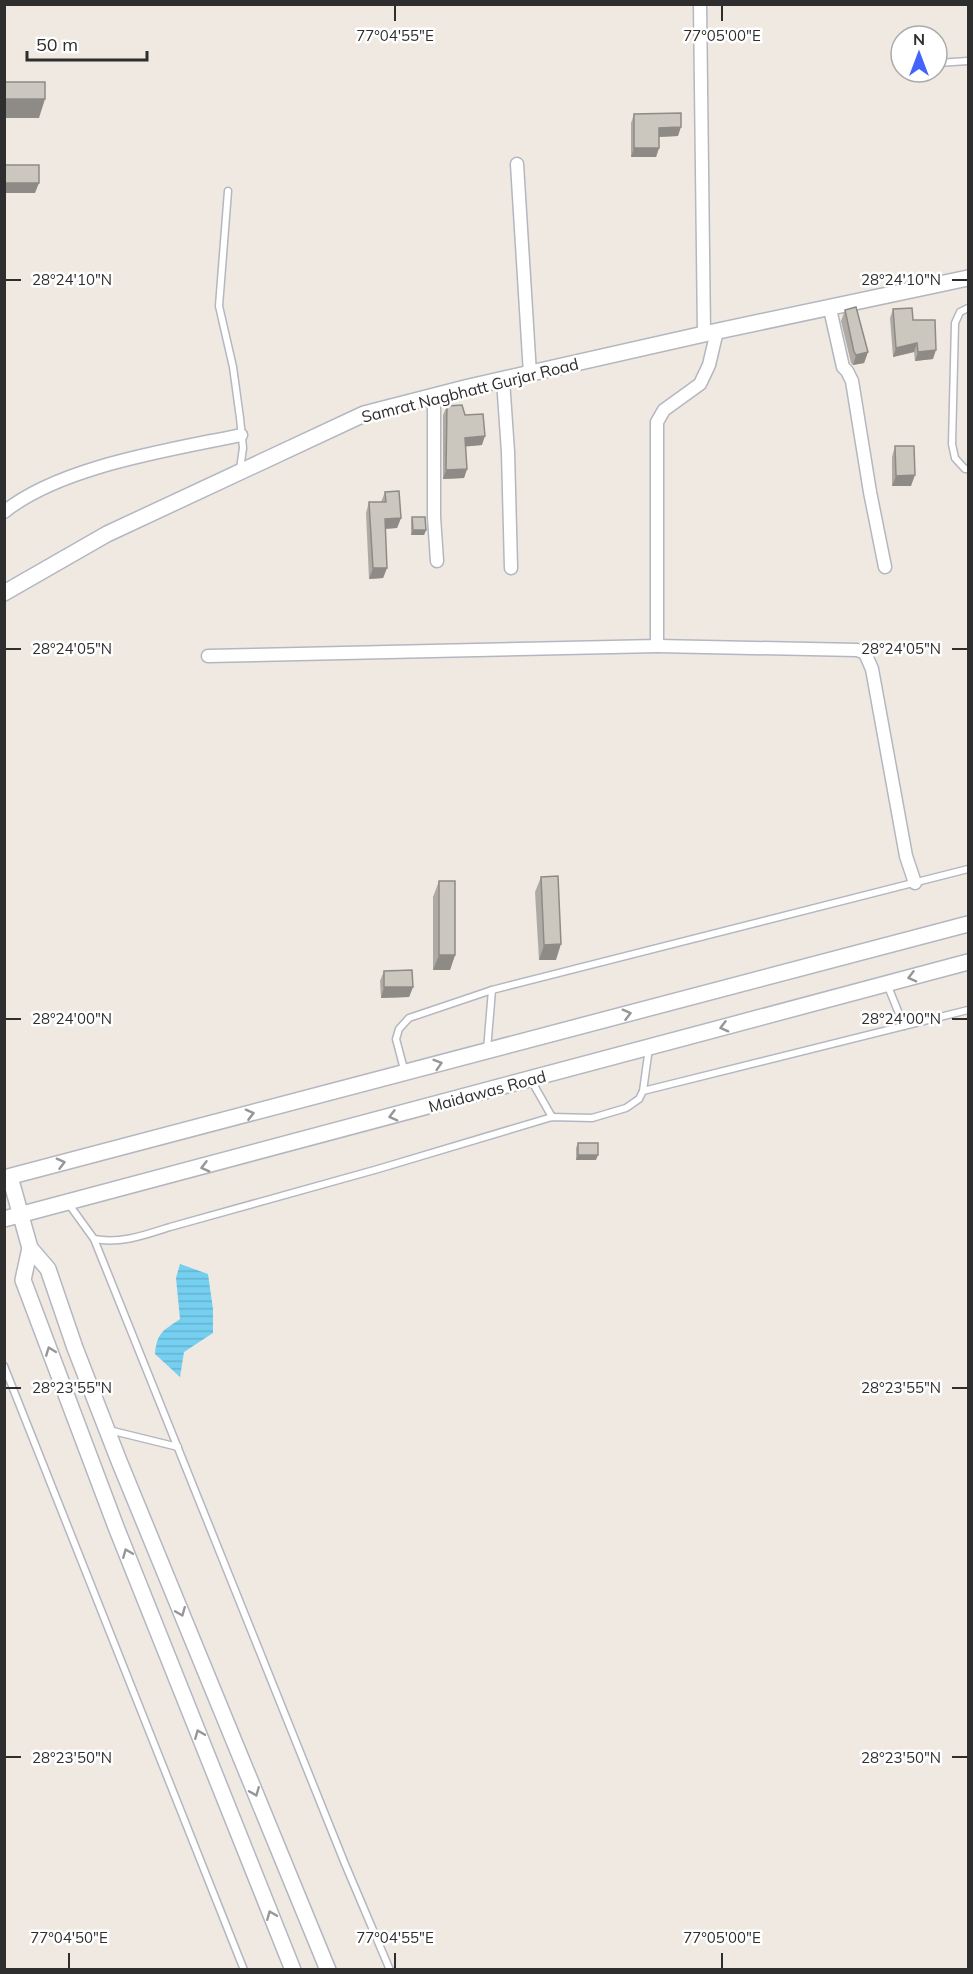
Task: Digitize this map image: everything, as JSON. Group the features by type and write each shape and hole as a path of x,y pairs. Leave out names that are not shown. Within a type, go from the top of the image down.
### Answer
{"street":[{"path":"657,646 657,422 664,410 700,384 709,365 710,332 700,4"},
{"path":"517,164 530,374"},
{"name":"Samrat Nagbhatt Gurjar Road","path":"4,593 107,534 364,414 710,332 830,309 969,278"},
{"path":"830,309 843,367 848,371 852,381 885,567"},
{"path":"503,380 511,568"},
{"path":"434,396 434,517 437,561"},
{"path":"4,512 51,484 104,466 242,435"},
{"path":"208,656 657,646 857,650 865,653 872,669 906,856 915,883"},
{"path":"293,1970 116,1527 22,1280 30,1248 22,1214 7,1177 406,1074 487,1050 969,924"},
{"name":"Maidawas Road","path":"4,1219 969,962"},
{"path":"30,1248 48,1269 106,1429 328,1970"}],"lane":[{"path":"949,62 969,61"},
{"path":"228,191 219,306 233,367 242,435 240,472"},
{"path":"969,308 960,312 955,323 952,444 955,458 965,469 969,469"},
{"path":"406,1074 396,1039 399,1029 409,1018 492,990 969,869"},
{"path":"886,983 904,1026"},
{"path":"487,1050 492,990"},
{"path":"643,1091 969,1010"},
{"path":"94,1239 110,1242 143,1236 552,1117 592,1118 626,1108 639,1100 643,1091 649,1047"},
{"path":"531,1079 552,1117"},
{"path":"67,1203 94,1239 345,1864 390,1970"},
{"path":"4,1366 244,1970"},
{"path":"106,1429 178,1447"}],"water":[{"path":"180,1264 208,1274 213,1309 213,1333 184,1352 180,1377 155,1354 159,1336 180,1319 176,1278"}],"building":[{"path":"4,82 45,82 45,99 4,99"},
{"path":"681,113 681,127 659,128 659,148 634,148 634,114"},
{"path":"4,165 39,165 39,183 4,183"},
{"path":"856,307 868,352 856,355 845,310"},
{"path":"912,308 913,320 935,320 936,350 918,352 917,343 896,348 893,309"},
{"path":"462,405 465,415 483,414 485,436 465,438 467,469 446,470 447,406"},
{"path":"895,446 914,446 915,475 896,476"},
{"path":"399,491 401,518 385,519 387,568 373,568 369,502 386,502 385,492"},
{"path":"412,517 425,517 426,530 413,530"},
{"path":"558,876 561,944 544,945 541,877"},
{"path":"439,881 455,881 455,955 439,955"},
{"path":"412,970 413,987 384,987 384,971"},
{"path":"578,1143 598,1143 598,1155 578,1155"}]}
